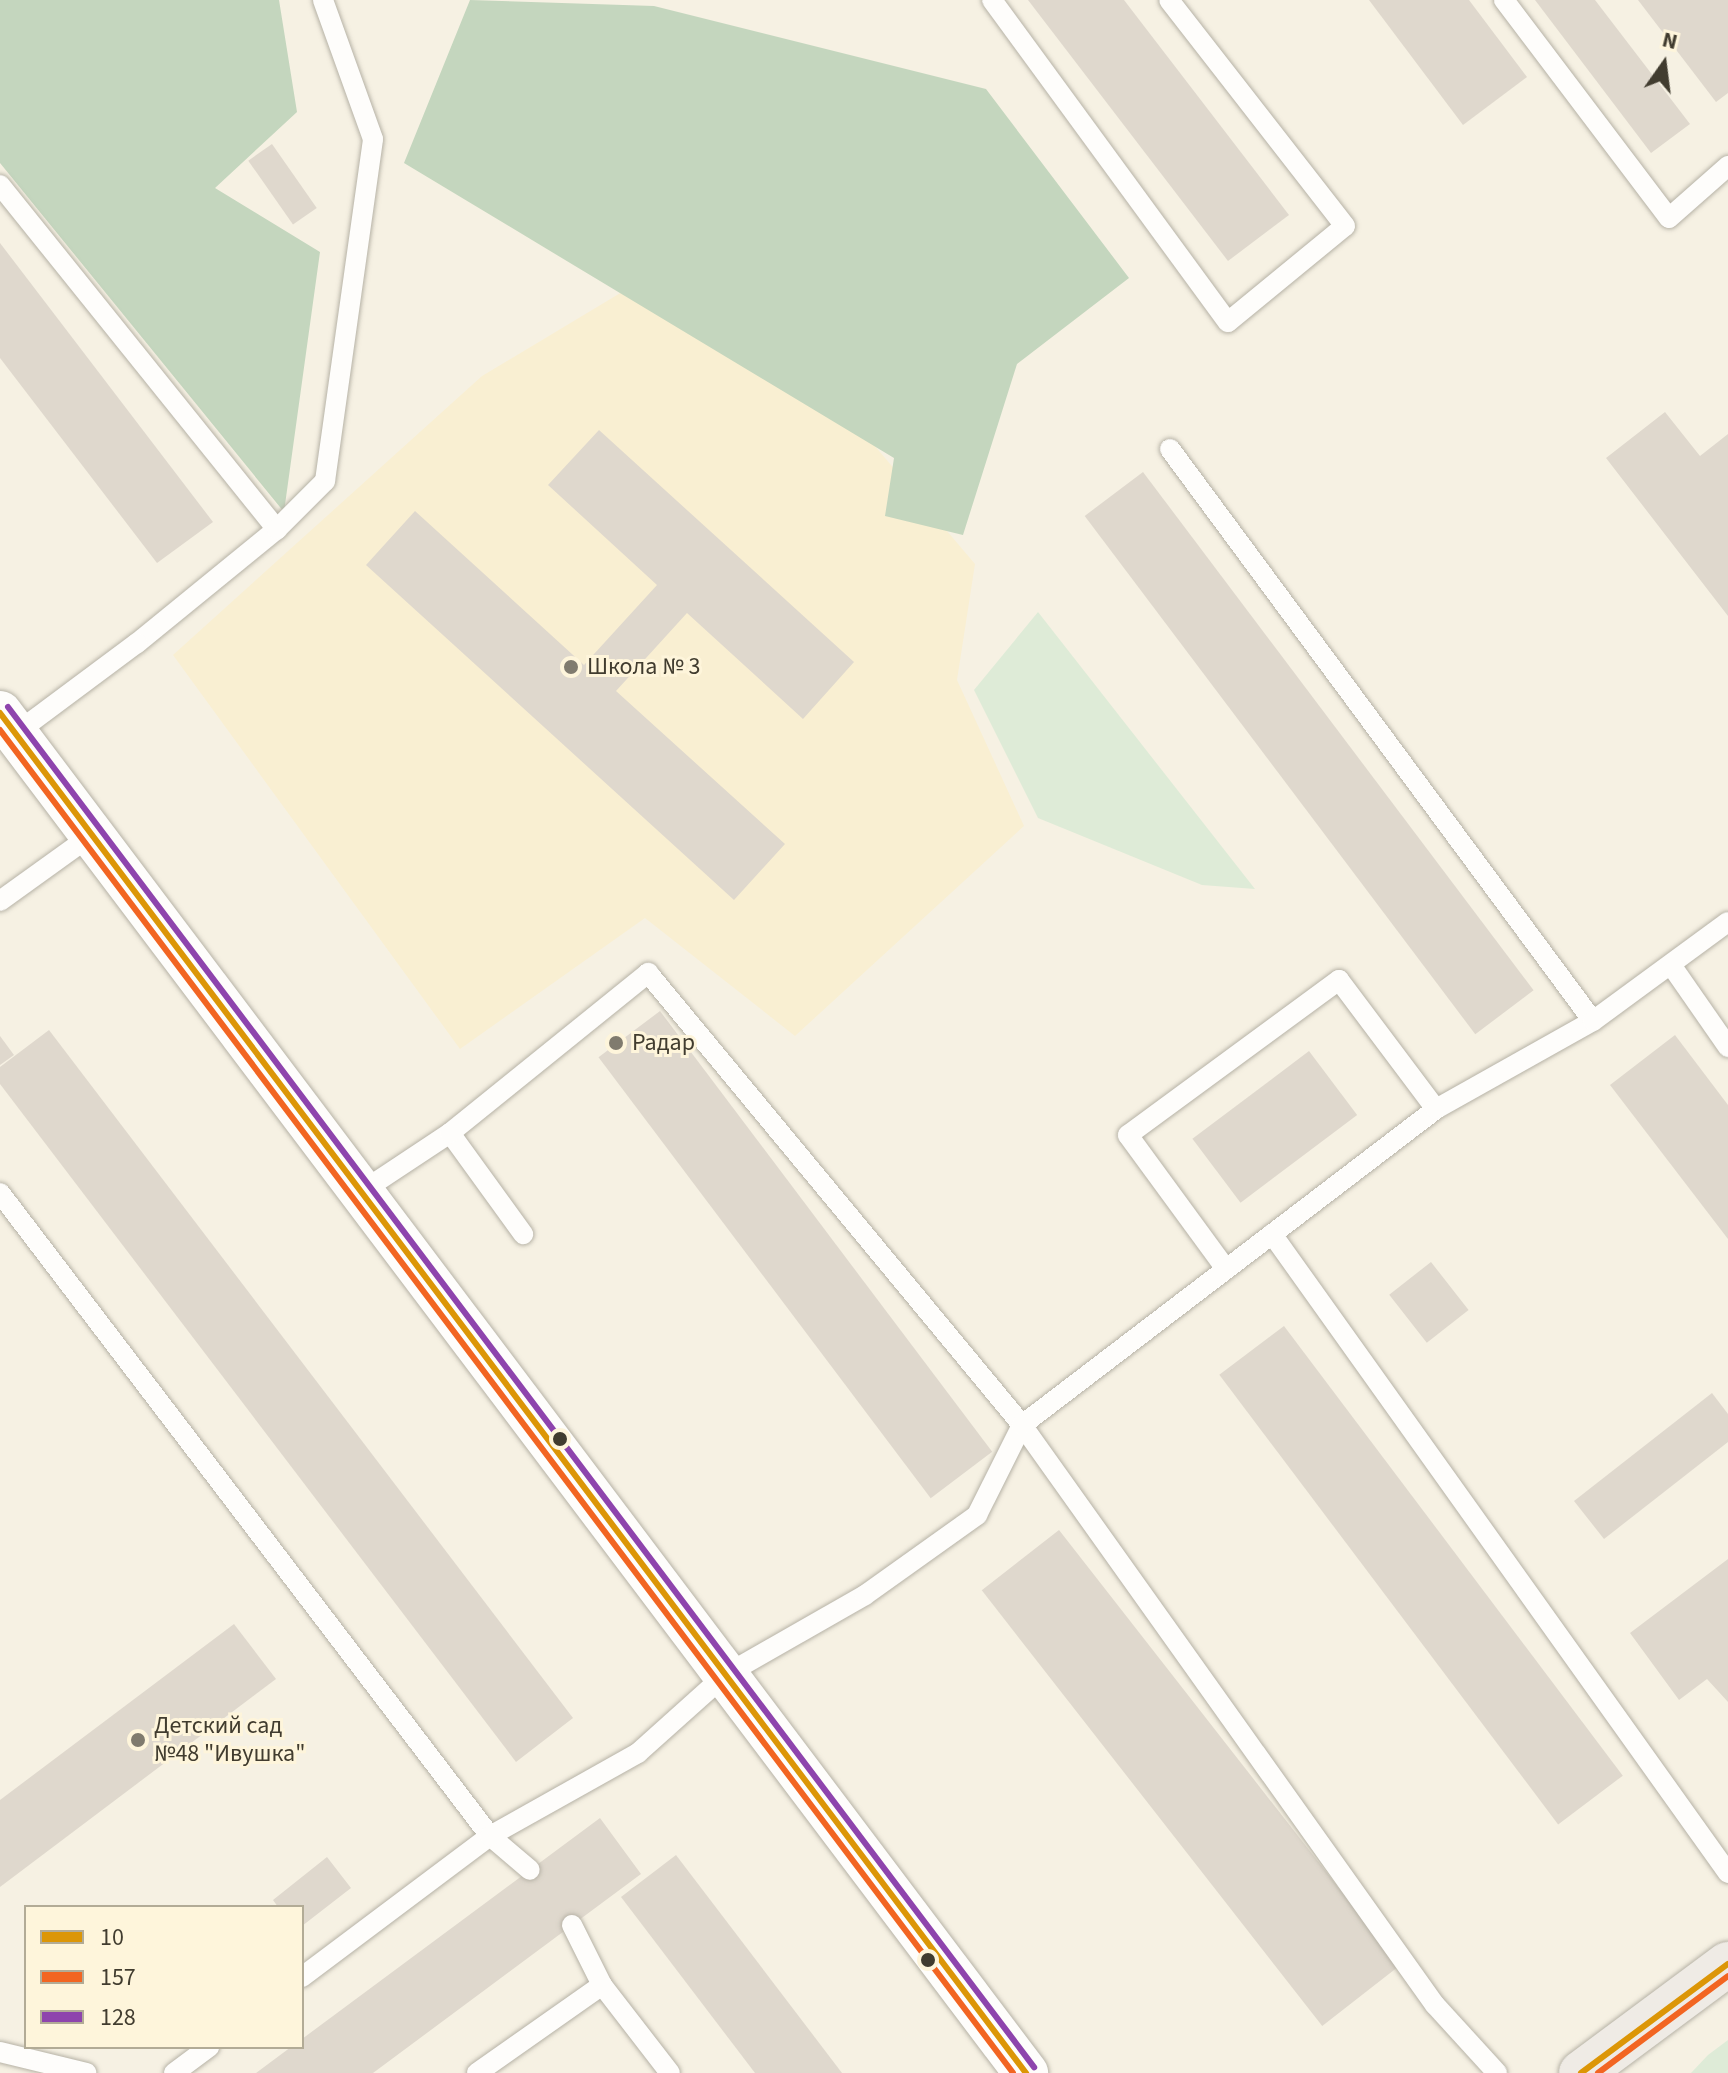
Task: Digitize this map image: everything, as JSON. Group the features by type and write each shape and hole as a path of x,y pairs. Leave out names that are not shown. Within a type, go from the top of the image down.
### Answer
{"main road":[{"path":"1581,2073 1728,1964"}],"street":[{"path":"8,723 1026,2073"}],"lane":[{"path":"8,723 137,643 277,529 325,481 373,139 323,0"},
{"path":"998,2 1228,322 1345,226 1169,0"},
{"path":"1504,0 1669,218 1728,166"},
{"path":"0,185 277,529"},
{"path":"1170,449 1593,1021"},
{"path":"0,901 92,835"},
{"path":"304,1976 490,1836 638,1753 725,1675 865,1595 977,1515 1022,1425 1436,1109 1593,1021 1728,922"},
{"path":"1671,965 1728,1047"},
{"path":"361,1192 450,1133 648,973 1022,1425 1435,2005 1497,2073"},
{"path":"1226,1269 1128,1135 1339,980 1436,1109"},
{"path":"450,1133 523,1234"},
{"path":"0,1193 490,1836 530,1870"},
{"path":"1272,1234 1728,1873"},
{"path":"572,1925 602,1985 670,2073"},
{"path":"477,2073 602,1985"},
{"path":"174,2073 206,2049"},
{"path":"0,2052 87,2073"}],"shaded area":[{"name":"Школа № 3","path":"652,274 801,359 975,564 957,680 1024,826 795,1036 645,918 460,1049 173,655 482,376"}],"green space":[{"path":"0,0 279,0 297,112 215,188 320,252 284,512 0,163"},
{"path":"470,0 654,6 986,89 1129,278 1017,364 963,535 885,516 894,458 404,163"},
{"path":"1038,612 1255,889 1202,885 1038,818 974,690"},
{"path":"1728,2040 1728,2073 1691,2073 1708,2055"}],"building":[{"path":"1028,0 1124,0 1289,215 1228,261"},
{"path":"1369,0 1469,0 1527,77 1463,125"},
{"path":"1535,0 1595,0 1690,124 1651,153"},
{"path":"1638,0 1728,0 1728,93 1716,102"},
{"path":"272,144 317,208 293,225 248,161"},
{"path":"0,243 213,522 157,563 0,358"},
{"path":"1665,412 1700,456 1728,434 1728,616 1606,458"},
{"path":"599,430 854,662 803,719 687,613 616,691 785,844 734,900 366,565 415,511 584,665 657,585 548,485"},
{"path":"1143,472 1534,990 1475,1034 1085,516"},
{"path":"660,1011 992,1452 931,1498 599,1057"},
{"path":"49,1030 573,1718 516,1762 0,1084 0,1067"},
{"path":"1675,1035 1728,1105 1728,1239 1610,1085"},
{"path":"0,1036 14,1055 0,1065"},
{"path":"1309,1051 1357,1115 1241,1203 1192,1139"},
{"path":"1431,1262 1469,1310 1427,1343 1389,1295"},
{"path":"1284,1326 1623,1776 1558,1824 1219,1375"},
{"path":"1712,1393 1728,1414 1728,1442 1604,1539 1574,1501"},
{"path":"1059,1530 1399,1966 1322,2026 982,1590"},
{"path":"1728,1559 1728,1702 1707,1679 1679,1700 1630,1633"},
{"name":"Детский сад №48 \"Ивушка\"","path":"234,1624 276,1679 0,1887 0,1800"},
{"path":"600,1818 641,1874 373,2073 256,2073 288,2049 304,2049 304,2038"},
{"path":"676,1855 842,2073 755,2073 621,1897"},
{"path":"327,1857 351,1888 304,1924 304,1905 277,1905 273,1900"}],"transit line":[{"name":"128","path":"8,707 1034,2067"},
{"name":"10","path":"0,713 1026,2073"},
{"name":"157","path":"0,730 1013,2073"},
{"name":"10","path":"1581,2073 1728,1964"},
{"name":"157","path":"1598,2073 1728,1976"}],"place":[{"name":"Школа № 3","path":"571,667"},
{"name":"Радар","path":"616,1043"},
{"name":"Детский сад №48 \"Ивушка\"","path":"138,1740"}]}
